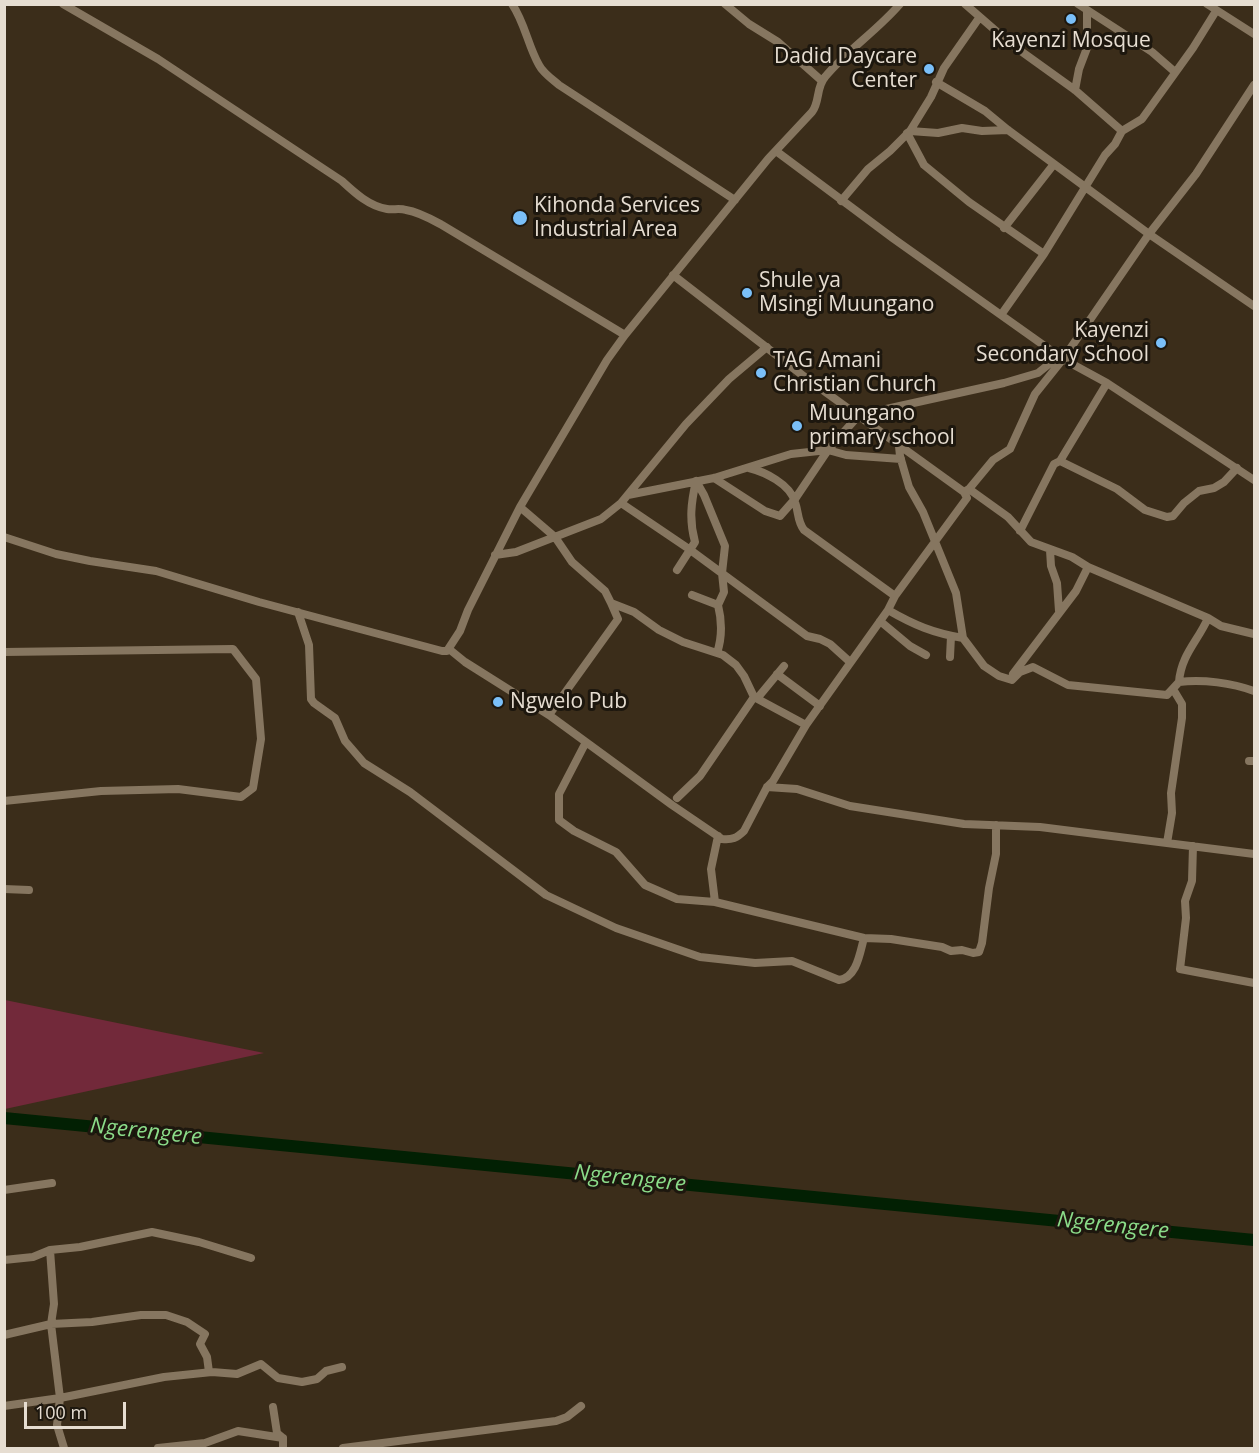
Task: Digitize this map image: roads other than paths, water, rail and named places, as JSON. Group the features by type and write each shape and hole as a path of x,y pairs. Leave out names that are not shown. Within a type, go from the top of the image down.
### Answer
{"street":[{"path":"63,4 182,74 342,181 371,204 388,209 404,209 442,225 625,335"},
{"path":"512,4 524,27 539,66 559,85 735,200"},
{"path":"725,4 749,24 778,42 822,81"},
{"path":"4,537 56,554 156,571 418,646 442,651 449,649 520,507 601,370 625,335 776,151 815,108 822,81 861,41 889,18 900,4"},
{"path":"965,4 979,18 1075,90 1122,131"},
{"path":"1208,4 1254,34"},
{"path":"1075,90 1079,69 1088,48 1083,7"},
{"path":"1083,7 1152,52 1175,72"},
{"path":"1001,315 1044,254 1084,186 1122,131 1142,119 1216,10"},
{"path":"841,201 868,169 908,132 931,97 936,82 979,18"},
{"path":"936,82 985,111 1149,234 1254,306"},
{"path":"449,649 465,662 549,715 718,836 731,840 744,831 767,787 773,781 806,725 888,610 895,596 967,498 967,490 993,460 1010,449 1035,394 1149,234 1196,174 1254,85"},
{"path":"908,132 938,133 962,128 982,131 1008,130"},
{"path":"908,132 924,165 1004,228 1044,254"},
{"path":"776,151 841,201 1061,357 1107,383 1254,480"},
{"path":"1004,228 1054,164"},
{"path":"674,275 899,446 1008,518 1032,542 1072,556 1088,567 1208,618 1221,626 1254,634"},
{"path":"495,555 516,552 601,519 621,503 686,424 729,379 767,347"},
{"path":"714,478 765,511 780,516 795,499 828,450 859,415 1004,383 1038,373 1061,357"},
{"path":"1020,531 1054,464 1060,461 1107,383"},
{"path":"899,446 909,487 923,512 956,592 963,638 984,666 999,676 1012,680 1020,672 1033,667 1068,685 1167,695 1176,685 1180,668 1189,649 1202,633 1208,618"},
{"path":"628,495 714,478 791,454 828,450 856,456 901,459"},
{"path":"1060,461 1117,489 1145,510 1167,517 1173,516 1199,491 1214,488 1224,482 1237,468"},
{"path":"748,468 769,476 795,499 799,524 804,530 895,596"},
{"path":"677,570 695,542 691,526 691,508 696,481"},
{"path":"696,481 720,531 724,546 722,573 724,592 718,606 721,618 717,653"},
{"path":"621,503 691,550 807,636 820,639 830,645 850,662"},
{"path":"520,507 555,537 572,562 605,591 618,619 549,715"},
{"path":"1050,550 1051,566 1057,583 1059,611"},
{"path":"1009,679 1076,591 1088,567"},
{"path":"692,594 718,606"},
{"path":"611,603 634,612 659,630 683,642 723,655 736,664 757,696 806,725"},
{"path":"888,610 917,626 939,634 963,638"},
{"path":"298,612 309,645 311,699 335,718 345,741 352,750 364,763 410,792 546,895 616,928 700,957 755,963 792,961 839,980 847,978 854,969 864,938"},
{"path":"880,621 910,646 926,655"},
{"path":"950,657 951,636"},
{"path":"4,652 233,649 256,679 261,739 253,788 241,797 178,789 100,791 4,801"},
{"path":"677,798 700,776 757,696 784,666"},
{"path":"777,674 820,706"},
{"path":"1176,685 1192,680 1241,686 1254,691"},
{"path":"1167,843 1172,813 1171,792 1182,718 1182,704 1176,685"},
{"path":"586,742 559,794 559,820 574,831 616,852 645,885 677,898 715,902 864,938 891,939 942,947 951,951 978,952 982,943 996,854 996,825"},
{"path":"767,787 797,789 850,806 964,824 1040,827 1254,854"},
{"path":"715,902 711,869 718,836"},
{"path":"1193,846 1192,881 1185,901 1186,918 1180,969 1254,983"},
{"path":"4,889 29,890"},
{"path":"4,1190 52,1183"},
{"path":"4,1260 33,1257 50,1250 80,1247 152,1232 199,1242 251,1258"},
{"path":"50,1250 54,1304 51,1324 60,1398 57,1425 64,1449"},
{"path":"4,1335 51,1324 92,1322 141,1315 166,1315 187,1322 205,1334 200,1344 207,1357 209,1372"},
{"path":"4,1406 60,1398 164,1377 209,1372 237,1374 261,1364 278,1378 302,1382 317,1379 326,1371 342,1367"},
{"path":"343,1449 556,1421 567,1417 581,1406"},
{"path":"273,1407 277,1433 284,1437"},
{"path":"158,1449 205,1443 238,1431 284,1437"},
{"path":"283,1449 284,1437"}],"waterway":[{"name":"Ngerengere","path":"4,1118 1254,1240"}],"place":[{"name":"Kayenzi Mosque","path":"1071,19"},
{"name":"Dadid Daycare Center","path":"929,69"},
{"name":"Kihonda Services Industrial Area","path":"520,218"},
{"name":"Shule ya Msingi Muungano","path":"747,293"},
{"name":"Kayenzi Secondary School","path":"1161,343"},
{"name":"TAG Amani Christian Church","path":"761,373"},
{"name":"Muungano primary school","path":"797,426"},
{"name":"Ngwelo Pub","path":"498,702"}]}
